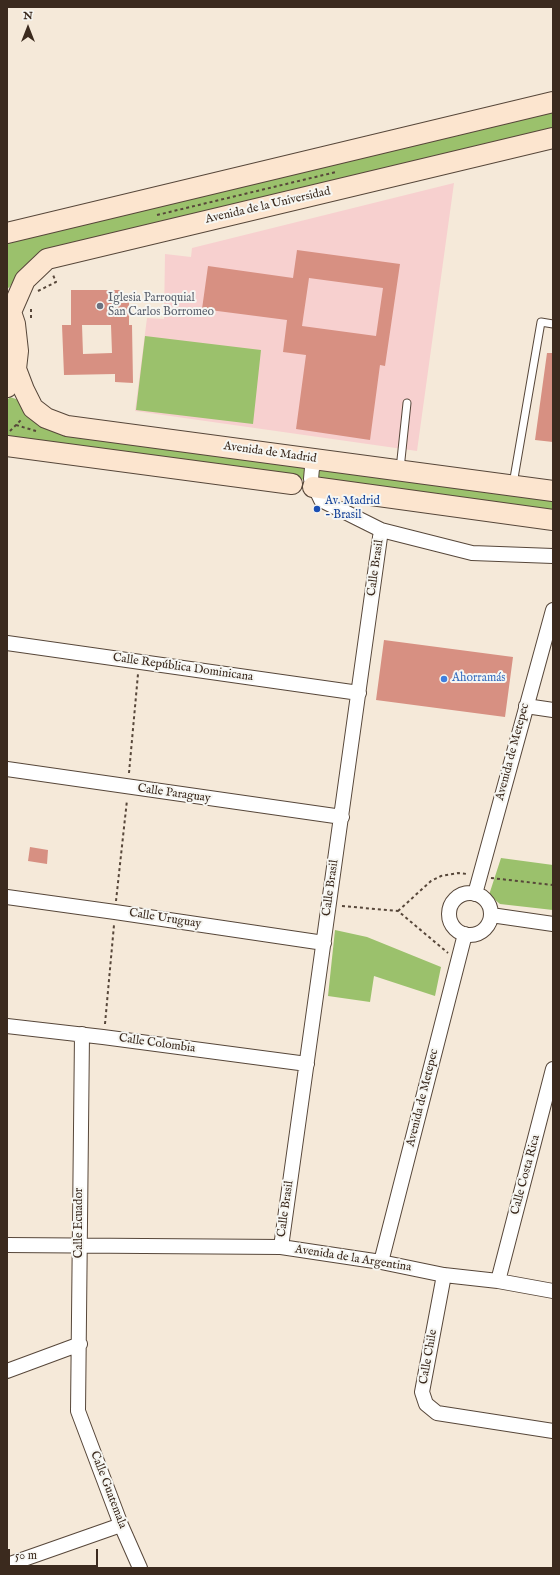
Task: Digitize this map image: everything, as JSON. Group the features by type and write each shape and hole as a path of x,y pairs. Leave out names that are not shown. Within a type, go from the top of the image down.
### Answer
{"street":[{"path":"7,232 553,102"},
{"name":"Avenida de la Universidad","path":"48,258 553,138"},
{"path":"7,387 16,369 18,351 17,337 9,309 25,280 48,258"},
{"name":"Avenida de Madrid","path":"16,369 33,408 46,418 67,426 553,492"},
{"path":"7,446 553,520"},
{"path":"318,460 312,468 311,474 313,487 321,500 381,530 472,553 553,556"},
{"name":"Calle Brasil","path":"281,1247 381,530"},
{"name":"Avenida de Metepec","path":"475,894 553,610"},
{"name":"Calle República Dominicana","path":"7,643 358,693"},
{"path":"526,706 553,710"},
{"name":"Calle Paraguay","path":"7,769 128,788 342,817"},
{"path":"468,893 481,896 487,901 491,915 490,921 483,931 471,935 458,931 453,926 450,920 449,912 455,900 461,895 468,893"},
{"name":"Calle Uruguay","path":"7,897 324,943"},
{"path":"491,915 553,924"},
{"name":"Avenida de Metepec","path":"381,1262 465,934"},
{"name":"Calle Colombia","path":"7,1026 82,1034 307,1064"},
{"name":"Calle Ecuador","path":"78,1411 80,1344 79,1245 82,1034"},
{"name":"Calle Costa Rica","path":"498,1281 553,1069"},
{"name":"Avenida de la Argentina","path":"7,1245 281,1247 381,1262 444,1275 498,1281 553,1291"},
{"name":"Calle Chile","path":"444,1275 422,1392 426,1404 437,1413 553,1431"},
{"path":"7,1371 80,1344"},
{"name":"Calle Guatemala","path":"78,1411 121,1525 140,1568"},
{"path":"7,1565 121,1525"}],"lane":[{"path":"513,486 541,322 553,324"},
{"path":"399,471 407,403"}],"path":[{"path":"151,216 337,172"},
{"path":"37,292 56,282 48,258"},
{"path":"30,322 31,305"},
{"path":"7,434 33,408"},
{"path":"103,1037 139,661"},
{"path":"398,911 430,880 441,876 458,873 553,885"},
{"path":"329,904 398,911 447,953 459,957"}],"shaded area":[{"path":"454,183 417,451 135,411 147,318 164,319 165,254 191,257 192,248"}],"green space":[{"path":"553,109 553,132 37,257 22,268 9,288 7,287 7,240"},
{"path":"145,336 261,350 253,424 136,410"},
{"path":"10,397 19,400 32,417 553,498 553,513 7,440 7,400"},
{"path":"501,858 553,865 553,910 500,904 489,895"},
{"path":"335,930 367,937 441,967 435,996 374,976 370,1002 328,996"}],"building":[{"path":"297,250 400,264 385,366 380,365 370,440 296,429 306,355 283,352 287,320 202,309 208,266 293,278","holes":["309,278 383,288 376,336 302,326"]},
{"path":"71,290 120,290 120,294 129,294 129,325 132,325 133,383 115,382 115,374 64,375 62,325 71,325","holes":["82,325 111,325 112,353 83,354"]},
{"path":"547,353 553,353 553,442 535,440"},
{"name":"Ahorramás","path":"384,640 513,657 505,717 376,700"},
{"path":"30,847 48,850 47,864 28,861"}],"place":[{"name":"Iglesia Parroquial San Carlos Borromeo","path":"100,306"},
{"name":"Av. Madrid - Brasil","path":"317,509"},
{"name":"Ahorramás","path":"444,679"}]}
